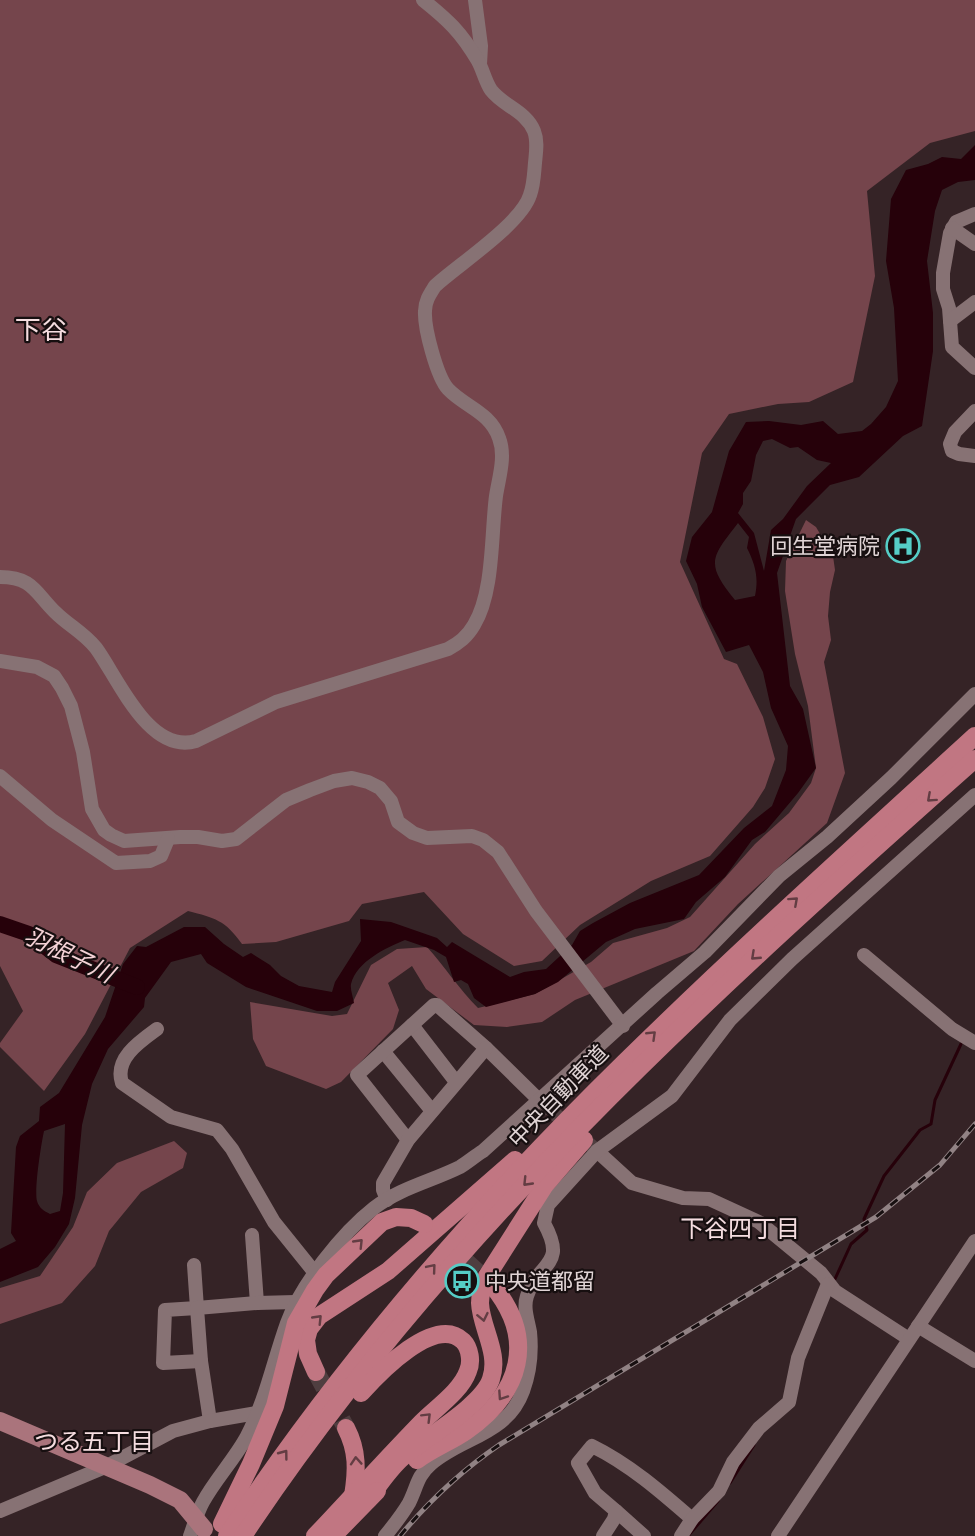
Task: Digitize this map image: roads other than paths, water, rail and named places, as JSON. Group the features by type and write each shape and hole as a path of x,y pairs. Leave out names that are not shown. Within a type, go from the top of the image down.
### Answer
{"highway":[{"name":"中央自動車道","path":"227,1536 273,1468 333,1389 465,1230 621,1065 768,925 975,736"},
{"name":"中央自動車道","path":"247,1530 344,1397 413,1312 469,1246 614,1092 786,927 975,759"},
{"path":"315,1536 361,1498 401,1459 465,1410 486,1390 493,1371 492,1349 483,1322 480,1301 487,1276 545,1185 697,1011"},
{"path":"316,1372 308,1354 306,1340 309,1329 319,1316 388,1272 621,1065"},
{"path":"201,1530 231,1509 264,1433 282,1382 296,1323 315,1290 327,1275 382,1222 396,1217 411,1218 424,1224"},
{"path":"361,1498 423,1455 464,1433 481,1420 505,1394 517,1368 516,1329 511,1313 492,1285"},
{"path":"247,1530 331,1426 374,1379 406,1351 429,1337 442,1333 457,1336 467,1346 470,1356 469,1370 461,1384 422,1423 333,1536"},
{"path":"346,1428 356,1455 356,1473 361,1498"}],"main road":[{"path":"0,1421 180,1500 201,1530"}],"street":[{"path":"0,577 22,579 33,586 53,610 81,631 97,650 112,677 134,707 162,735 174,742 186,744 276,702 448,650 463,641 475,624 488,582 496,496 502,461 501,440 495,426 483,413 457,397 446,387 438,373 426,327 425,310 428,297 435,286 508,226 521,211 530,196 536,145 534,130 525,117 492,92 480,64 457,28 423,0"},
{"path":"475,0 480,36 480,64"},
{"path":"972,361 952,347 949,308 943,289 943,273 952,228 956,222 975,214"},
{"path":"952,228 975,244"},
{"path":"950,321 975,302"},
{"path":"975,411 955,432 950,444 952,451 975,456"},
{"path":"0,661 37,667 54,676 62,688 71,706 83,752 92,809 104,830 124,841 198,837 222,841 236,838 286,800 334,781 352,778 368,782 380,788 391,801 398,822 413,833 427,838 472,836 483,840 498,852 536,911 622,1026"},
{"path":"201,1530 202,1503 245,1438 257,1413 268,1387 286,1324 295,1302 343,1239 373,1209 387,1200 461,1166 483,1151 705,952 779,876 827,837 891,778 975,694"},
{"path":"0,776 52,820 116,863 150,861 161,856 168,839"},
{"path":"384,1536 399,1520 423,1472 433,1462 490,1431 505,1418 522,1393 531,1352 526,1299 529,1289 554,1254 555,1245 544,1223 548,1205 597,1151 672,1096 730,1020 799,952 975,795"},
{"path":"864,955 952,1029 975,1043"},
{"path":"408,1140 357,1075 434,1005 437,1005 486,1048 540,1101"},
{"path":"412,1025 456,1083"},
{"path":"157,1029 125,1058 119,1070 122,1083 171,1117 217,1130 232,1149 274,1222 315,1273"},
{"path":"387,1200 383,1183 408,1140 486,1048"},
{"path":"383,1051 432,1111"},
{"path":"597,1151 632,1183 683,1198 709,1199 759,1222 821,1273 835,1291 909,1339"},
{"path":"252,1234 257,1303"},
{"path":"778,1536 975,1241"},
{"path":"194,1265 201,1361 210,1421"},
{"path":"681,1536 692,1519 718,1491 733,1462 759,1428 789,1402 798,1358 828,1284"},
{"path":"201,1361 163,1363 165,1310 295,1302"},
{"path":"918,1326 975,1361"},
{"path":"0,1511 105,1467 173,1431 210,1421 257,1413"},
{"path":"644,1536 595,1493 578,1463 592,1446 611,1455 638,1474 692,1519"},
{"path":"603,1536 614,1519 616,1511"}],"waterway":[{"name":"羽根子川","path":"0,924 29,934 56,955 137,987"},
{"path":"835,1279 851,1244 867,1230 864,1219 884,1176 920,1130 931,1124 935,1100 961,1044"},
{"path":"730,1483 754,1445"},
{"path":"688,1536 718,1501"}],"tunnel":[{"path":"540,1101 597,1151"},
{"path":"424,1224 492,1285"},
{"path":"316,1372 346,1428"}],"railway":[{"path":"400,1536 446,1487 499,1445 876,1217 940,1165 975,1124"}],"place":[{"name":"回生堂病院","path":"903,546"},
{"name":"中央道都留","path":"462,1281"}],"district":[{"name":"下谷","path":"41,330"},
{"name":"下谷四丁目","path":"740,1229"},
{"name":"つる五丁目","path":"94,1442"}]}
